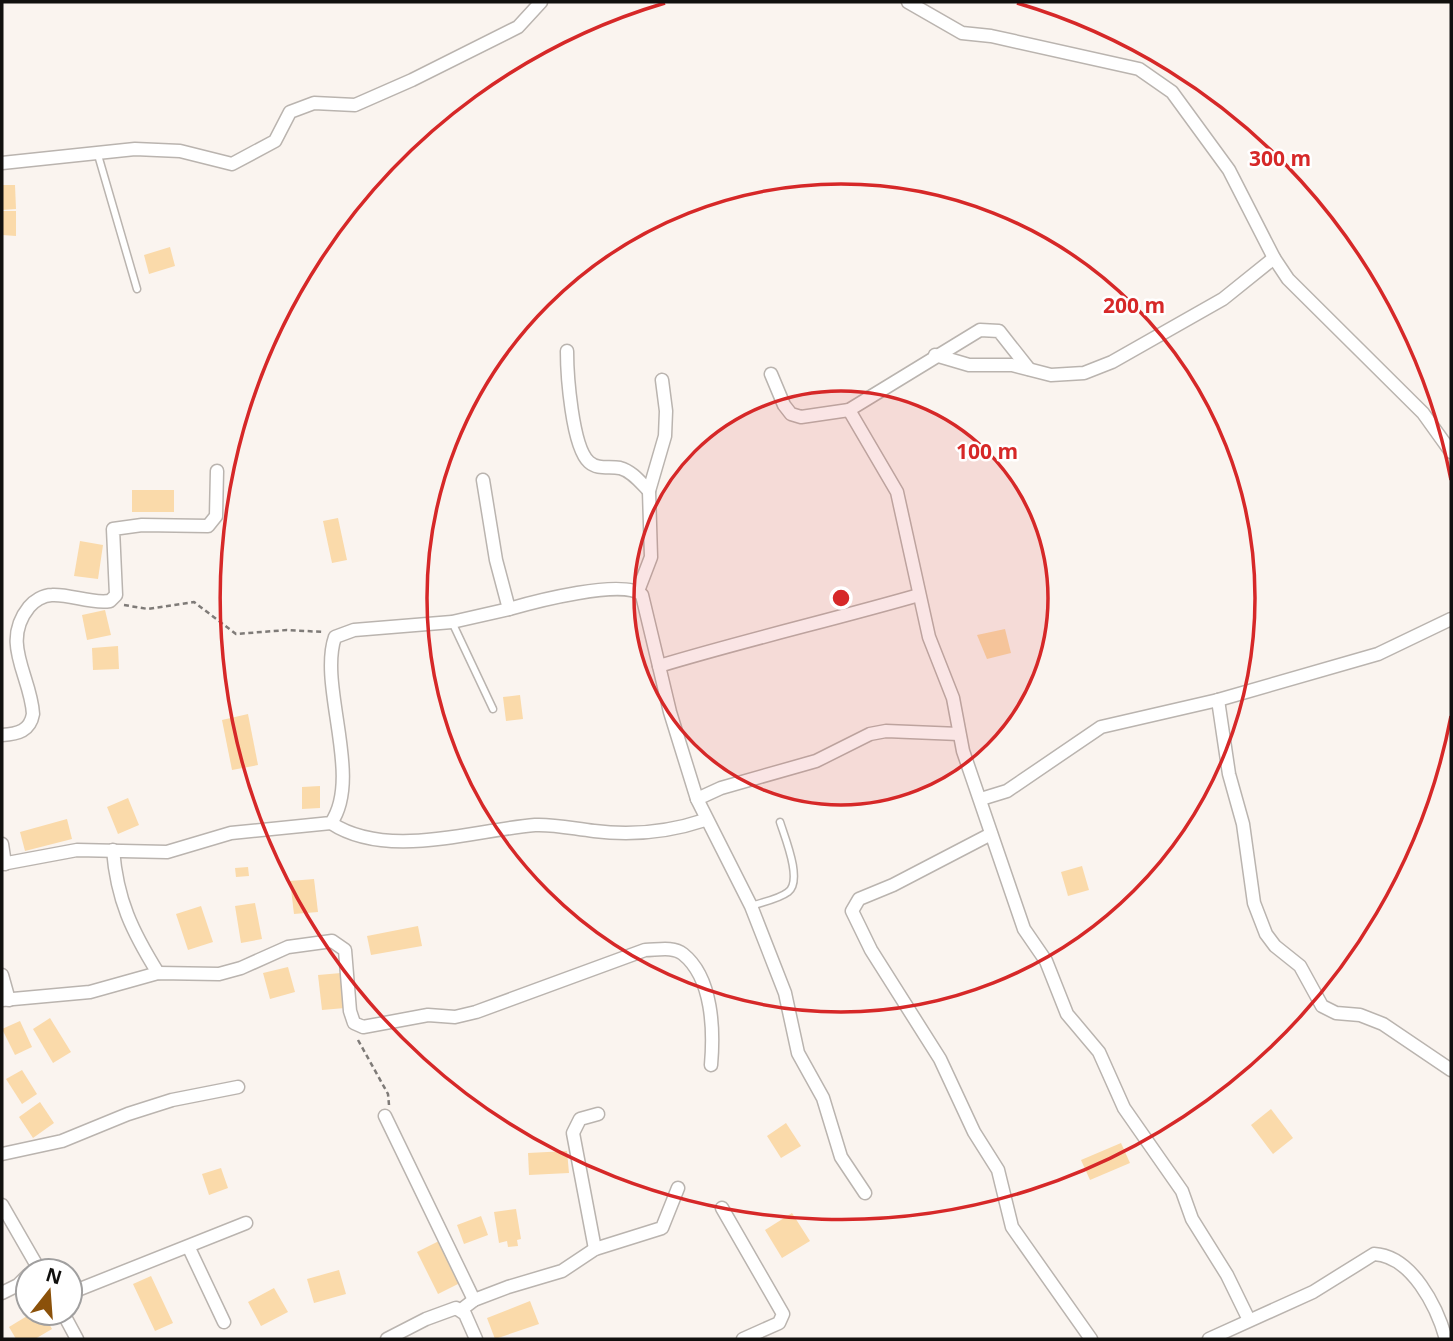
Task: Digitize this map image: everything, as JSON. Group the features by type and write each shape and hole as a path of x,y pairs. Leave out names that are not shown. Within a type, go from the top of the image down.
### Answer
{"street":[{"path":"2,163 135,149 180,151 232,164 275,141 290,112 314,103 355,105 518,27 541,2"},
{"path":"908,2 962,33 991,36 1139,69 1172,92 1229,170 1274,258 1288,279 1423,413 1451,452"},
{"path":"935,355 969,365 1012,365 1051,375 1084,373 1112,362 1223,299 1274,258"},
{"path":"771,374 784,405 791,414 801,417 849,410 935,355 980,330 999,331 1028,369"},
{"path":"567,351 568,395 588,462 600,468 621,468 649,491"},
{"path":"638,591 652,557 649,491 665,436 666,411 662,380"},
{"path":"849,410 897,492 929,636 953,698 962,751 981,799 1024,929 1046,961 1061,1003 1099,1052 1124,1108 1182,1191 1192,1219 1227,1275 1249,1320"},
{"path":"2,735 24,731 31,726 33,714 15,646 15,630 28,608 35,600 51,594 91,602 110,601 116,595 113,529 142,525 208,526 216,516 217,471"},
{"path":"484,480 496,560 509,609"},
{"path":"331,823 339,802 341,774 331,668 335,637 354,630 392,630 452,622 545,599 615,589 638,591 642,595 697,799 705,820 751,906 785,993 799,1053 823,1098 841,1157 865,1194"},
{"path":"659,666 751,638 798,630 919,595"},
{"path":"981,799 1007,791 1085,735 1101,727 1219,700 1378,654 1451,619"},
{"path":"1219,700 1229,774 1243,824 1254,903 1266,934 1275,946 1300,966 1322,1006 1336,1013 1360,1015 1384,1024 1451,1070"},
{"path":"697,799 722,788 816,761 870,734 886,731 959,734"},
{"path":"2,844 3,864 77,850 146,854 167,852 231,833 331,823 363,839 392,839 461,837 538,825 603,832 649,833 676,830 705,820"},
{"path":"991,834 893,885 859,899 852,911 871,950 940,1059 974,1132 998,1170 1012,1227 1091,1339"},
{"path":"113,850 114,869 131,930 158,973"},
{"path":"2,975 5,1000 90,992 158,973 219,974 241,968 288,947 332,941 345,950 350,1011 358,1026 428,1015 455,1017 645,950 670,949 683,954 695,969 708,1000 714,1028 711,1065"},
{"path":"2,1154 62,1141 128,1114 172,1100 238,1087"},
{"path":"595,1249 573,1133 580,1119 598,1114"},
{"path":"385,1116 474,1300"},
{"path":"387,1339 450,1309 461,1310 474,1300 562,1271 595,1249 662,1228 678,1188"},
{"path":"2,1205 27,1257"},
{"path":"722,1208 783,1314 779,1323 743,1339"},
{"path":"84,1288 246,1223"},
{"path":"189,1248 224,1322"},
{"path":"1209,1339 1313,1292 1365,1258 1385,1255 1403,1264 1419,1285 1446,1339"},
{"path":"461,1310 476,1339"}],"lane":[{"path":"98,155 137,289"},
{"path":"452,622 493,709"},
{"path":"751,906 788,892 793,886 796,877 780,822"}],"path":[{"path":"110,601 135,609 194,602 236,635 309,629 335,637"},
{"path":"358,1026 359,1043 388,1094 389,1107 385,1116"}],"building":[{"path":"2,185 15,185 16,209 2,210"},
{"path":"2,211 16,211 16,236 2,235"},
{"path":"170,247 175,266 149,274 144,255"},
{"path":"132,490 174,490 174,512 132,512"},
{"path":"338,518 347,560 332,563 323,521"},
{"path":"80,541 103,545 98,579 74,576"},
{"path":"105,610 111,635 87,640 82,615"},
{"path":"1005,629 1011,653 987,659 977,635"},
{"path":"118,646 119,669 93,670 92,648"},
{"path":"520,695 523,719 506,721 503,697"},
{"path":"248,714 258,765 232,770 222,720"},
{"path":"320,786 320,808 302,809 302,787"},
{"path":"128,798 139,825 118,834 107,807"},
{"path":"67,819 72,839 25,851 20,832"},
{"path":"1082,866 1089,890 1068,896 1061,872"},
{"path":"248,867 249,876 236,877 235,868"},
{"path":"314,879 318,912 294,914 290,881"},
{"path":"255,903 262,939 241,943 235,906"},
{"path":"201,906 213,942 188,950 176,914"},
{"path":"418,926 422,946 371,955 367,936"},
{"path":"288,967 295,992 270,999 263,973"},
{"path":"341,973 345,1008 322,1010 318,975"},
{"path":"50,1018 71,1052 53,1063 33,1029"},
{"path":"20,1021 32,1047 15,1055 2,1029"},
{"path":"22,1070 37,1094 22,1104 6,1079"},
{"path":"40,1102 54,1123 33,1138 19,1117"},
{"path":"1271,1109 1293,1138 1273,1154 1251,1125"},
{"path":"786,1123 801,1146 781,1158 767,1136"},
{"path":"1121,1143 1130,1163 1090,1180 1081,1160"},
{"path":"567,1151 569,1173 529,1175 528,1153"},
{"path":"221,1168 228,1188 209,1195 202,1174"},
{"path":"516,1209 521,1239 517,1240 518,1246 508,1247 507,1241 499,1243 494,1212"},
{"path":"792,1213 810,1241 782,1258 765,1230"},
{"path":"481,1216 488,1235 464,1244 457,1225"},
{"path":"441,1240 462,1282 438,1294 417,1252"},
{"path":"339,1270 346,1294 314,1303 307,1279"},
{"path":"151,1276 173,1323 155,1331 133,1284"},
{"path":"274,1288 288,1312 261,1326 248,1302"},
{"path":"530,1301 539,1324 495,1339 487,1318"},
{"path":"14,1324 14,1327 52,1329 35,1339 16,1339 9,1327"}]}
